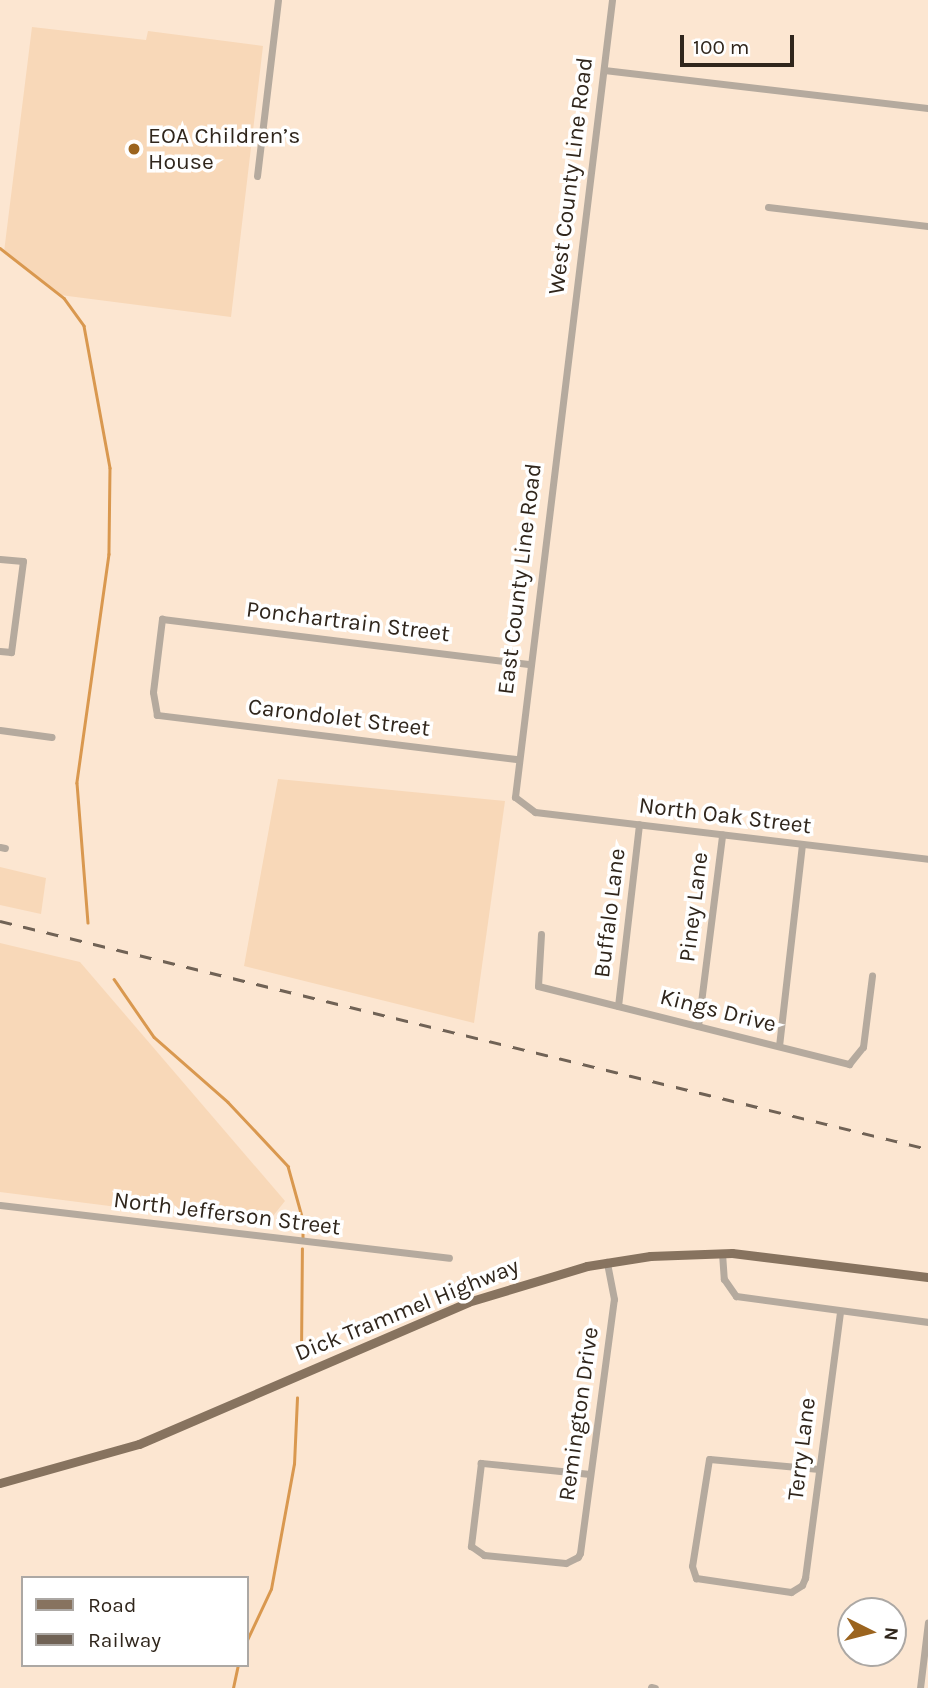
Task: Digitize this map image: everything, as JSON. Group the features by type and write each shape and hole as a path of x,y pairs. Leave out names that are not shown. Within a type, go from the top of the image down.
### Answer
{"main road":[{"name":"Dick Trammel Highway","path":"0,1483 139,1444 507,1287 607,1262 722,1253 788,1257 928,1277"}],"street":[{"path":"257,176 278,0"},
{"name":"West County Line Road","path":"568,357 612,0"},
{"path":"604,70 928,108"},
{"path":"768,207 928,226"},
{"name":"East County Line Road","path":"519,804 513,786 568,357"},
{"path":"0,558 23,561 12,652 0,651"},
{"name":"Ponchartrain Street","path":"157,715 153,692 162,619 528,664"},
{"name":"Carondolet Street","path":"157,715 516,759"},
{"path":"0,730 52,737"},
{"name":"North Oak Street","path":"519,804 535,812 928,859"},
{"name":"Buffalo Lane","path":"618,1006 639,824"},
{"name":"Piney Lane","path":"698,1026 722,835"},
{"path":"779,1046 802,845"},
{"name":"Kings Drive","path":"541,934 538,986 849,1063 858,1057 863,1047 873,976"},
{"name":"North Jefferson Street","path":"0,1205 449,1258"},
{"path":"722,1253 724,1279 736,1296 928,1322"},
{"name":"Remington Drive","path":"590,1474 488,1461 478,1469 469,1540 474,1551 566,1563 580,1553 614,1299 607,1262"},
{"name":"Terry Lane","path":"819,1469 719,1457 704,1466 692,1566 696,1578 797,1591 805,1578 840,1311"},
{"path":"920,1688 928,1622"}],"shaded area":[{"name":"EOA Children’s House","path":"32,27 146,40 148,31 263,46 231,317 60,295 4,252"},
{"path":"278,779 505,801 474,1023 244,966"},
{"path":"0,867 46,878 41,914 0,905"},
{"path":"0,943 80,962 285,1201 265,1226 0,1192"}],"waterway":[{"path":"0,248 64,298 84,326 110,468 109,554 77,783 88,923"},
{"path":"114,979 154,1037 228,1102 288,1166 303,1220 303,1237"},
{"path":"301,1354 302,1249"},
{"path":"248,1638 271,1589 294,1464 297,1398"},
{"path":"233,1688 238,1667"}],"railway":[{"path":"0,921 928,1149"}],"place":[{"name":"EOA Children’s House","path":"134,149"}]}
